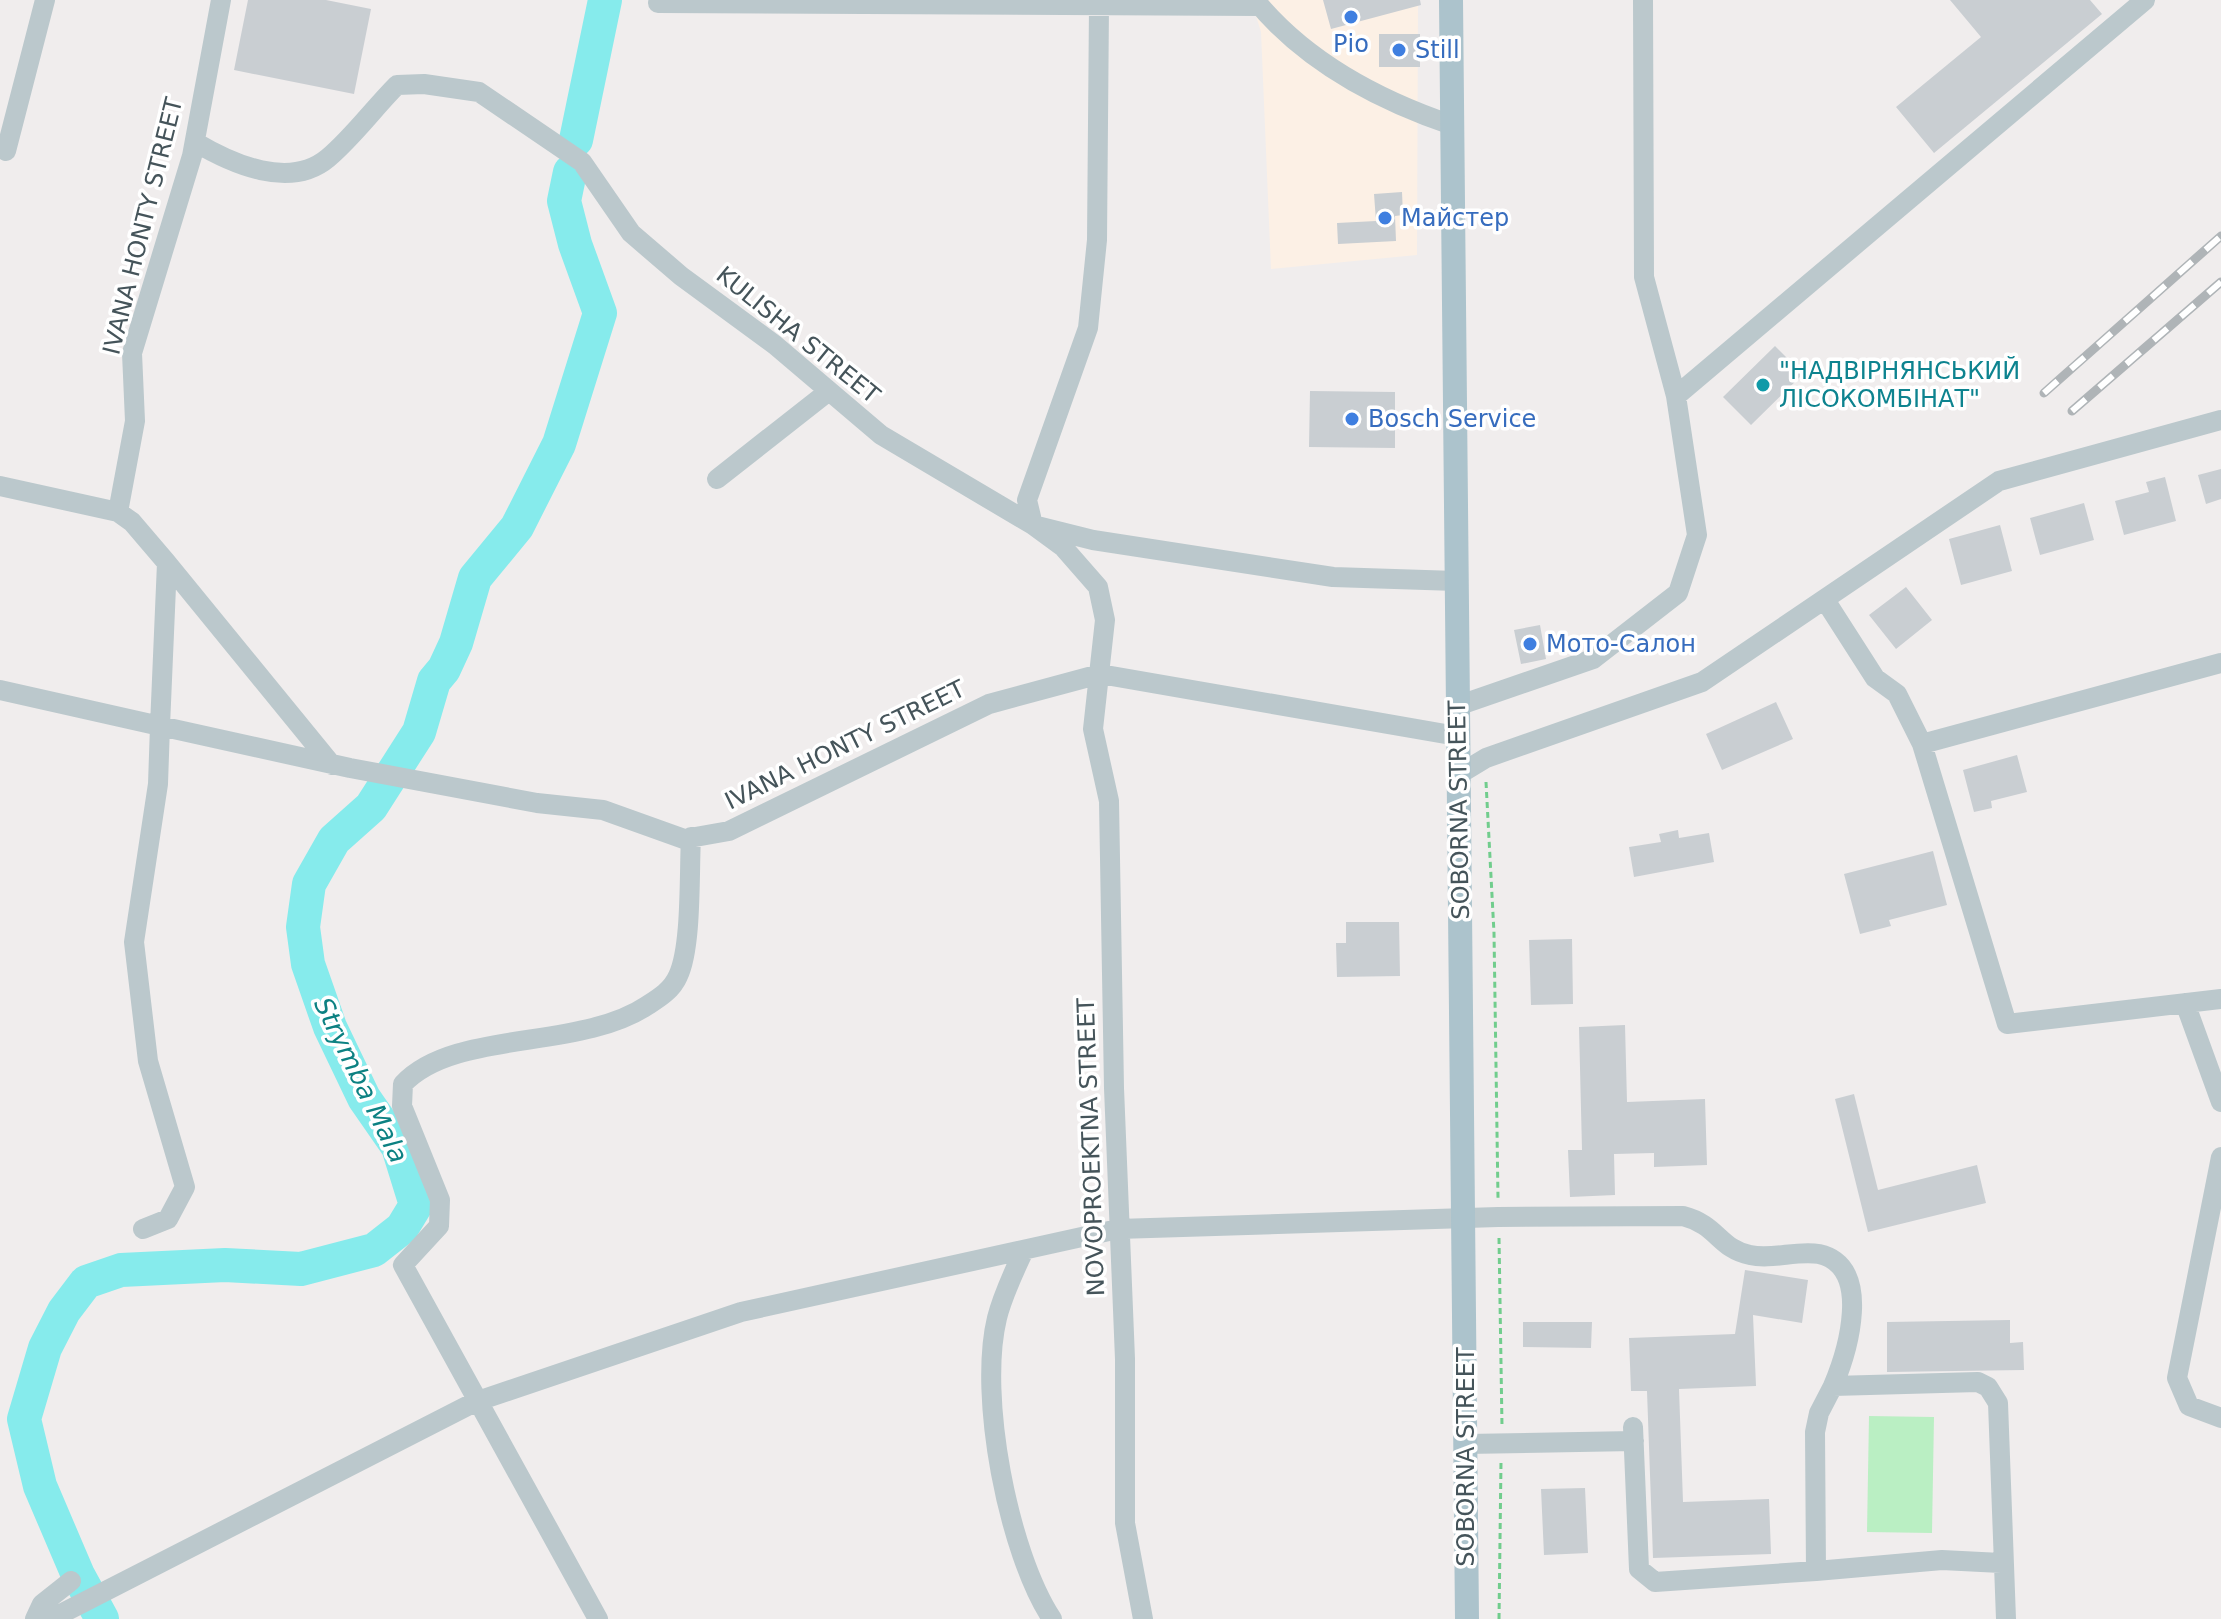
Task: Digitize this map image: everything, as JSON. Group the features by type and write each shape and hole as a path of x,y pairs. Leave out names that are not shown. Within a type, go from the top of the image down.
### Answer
{"main road":[{"name":"SOBORNA STREET","path":"1451,0 1467,1619"}],"street":[{"path":"6,151 45,0"},
{"name":"IVANA HONTY STREET","path":"118,512 135,421 132,353 195,142 221,0"},
{"path":"1457,706 1593,659 1678,593 1697,535 1676,396 1644,277 1643,0"},
{"path":"1676,396 2145,0"},
{"path":"658,3 1257,3 1314,56 1364,89 1452,125"},
{"path":"1033,525 1027,500 1088,328 1097,240 1099,5"},
{"name":"KULISHA STREET","path":"195,142 228,162 270,171 304,172 328,158 397,85 424,84 479,92 582,162 631,233 881,435 1033,525 1093,540 1333,577 1456,581"},
{"path":"717,479 829,391"},
{"path":"1458,775 1486,758 1702,682 1999,481 2221,420"},
{"path":"0,486 118,512 132,522 341,766"},
{"name":"NOVOPROEKTNA STREET","path":"1033,525 1063,547 1098,587 1105,620 1093,729 1109,801 1118,1229 1125,1359 1125,1523 1143,1619"},
{"path":"143,1229 168,1219 185,1187 180,1160 148,1061 134,942 158,784 167,563"},
{"path":"1825,600 1875,678 1897,694 1922,744 2007,1024 2221,999"},
{"path":"1922,744 2221,663"},
{"name":"IVANA HONTY STREET","path":"0,690 341,766 537,803 603,810 684,839 729,831 989,704 1100,674 1457,736"},
{"path":"598,1619 475,1402 403,1265 439,1226 440,1200 402,1106 403,1084 417,1069 472,1052 585,1033 633,1015 665,994 678,977 684,954 691,837"},
{"path":"2185,1003 2221,1102"},
{"path":"2221,1157 2177,1378 2189,1406 2221,1418"},
{"path":"51,1619 475,1402 741,1312 1118,1229 1498,1217 1683,1216 1703,1221 1716,1230 1728,1248 1752,1256 1820,1254 1844,1270 1852,1296 1847,1354 1819,1413 1815,1432 1816,1571"},
{"path":"1024,1250 997,1317 992,1347 995,1442 1029,1575 1052,1619"},
{"path":"1833,1386 1978,1382 1988,1387 1998,1403 2001,1563 2006,1619"},
{"path":"1466,1444 1634,1434 1639,1569 1655,1582 1942,1560 2001,1563"},
{"path":"35,1619 42,1604 71,1581"}],"path":[{"path":"1486,758 1494,933 1501,1444 1499,1619"}],"shaded area":[{"path":"1251,0 1418,0 1417,255 1271,269 1261,32"}],"green space":[{"path":"1869,1416 1934,1417 1932,1533 1867,1532"}],"building":[{"path":"248,0 326,0 371,9 354,94 234,70"},
{"name":"Ріо","path":"1323,0 1420,0 1421,5 1331,29"},
{"path":"1950,0 2090,0 2102,14 1934,153 1896,107 1981,37"},
{"name":"Still","path":"1379,34 1420,34 1420,67 1379,67"},
{"name":"Майстер","path":"1402,192 1403,215 1395,216 1396,241 1338,244 1337,223 1376,221 1374,194"},
{"name":"\"НАДВІРНЯНСЬКИЙ ЛІСОКОМБІНАТ\"","path":"1775,346 1803,374 1751,425 1723,397"},
{"name":"Bosch Service","path":"1310,391 1395,392 1395,448 1309,447"},
{"path":"2221,469 2221,499 2206,504 2198,475"},
{"path":"2165,477 2176,521 2124,535 2115,501 2149,492 2146,482"},
{"path":"2084,503 2094,540 2040,555 2030,518"},
{"path":"2000,525 2012,571 1961,585 1949,539"},
{"path":"1906,587 1932,620 1896,649 1869,615"},
{"name":"Мото-Салон","path":"1540,625 1546,659 1521,664 1514,630"},
{"path":"1776,702 1793,739 1722,770 1706,734"},
{"path":"2017,755 2027,792 1991,801 1992,808 1974,812 1963,770"},
{"path":"1678,830 1679,838 1709,833 1714,862 1634,877 1629,847 1661,842 1659,834"},
{"path":"1933,851 1947,905 1889,920 1891,926 1860,934 1844,874"},
{"path":"1346,922 1399,922 1400,976 1337,977 1336,943 1346,943"},
{"path":"1572,939 1573,1004 1531,1005 1529,940"},
{"path":"1625,1025 1627,1102 1705,1099 1707,1165 1654,1167 1654,1153 1614,1154 1615,1195 1570,1197 1568,1150 1582,1150 1579,1027"},
{"path":"1854,1094 1878,1190 1977,1165 1986,1203 1868,1232 1835,1099"},
{"path":"1745,1270 1808,1280 1802,1323 1753,1315 1756,1386 1679,1389 1683,1502 1769,1499 1771,1554 1653,1558 1647,1391 1631,1391 1629,1338 1735,1334"},
{"path":"2010,1320 2010,1343 2023,1342 2024,1370 1887,1372 1887,1322"},
{"path":"1523,1322 1592,1322 1591,1348 1523,1347"},
{"path":"1585,1488 1588,1553 1544,1555 1541,1489"}],"waterway":[{"name":"Strymba Mala","path":"576,140 605,0"},
{"name":"Strymba Mala","path":"102,1619 78,1575 40,1486 24,1419 45,1348 64,1311 86,1282 121,1270 225,1265 301,1269 374,1250 402,1228 416,1205 398,1147 364,1098 330,1027 308,964 303,927 309,884 334,840 371,807 419,732 434,681 444,669 456,643 475,578 517,527 559,444 600,313 575,244 564,201 570,172"}],"railway":[{"path":"2044,393 2221,236"},
{"path":"2072,411 2221,282"}],"place":[{"name":"Ріо","path":"1351,17"},
{"name":"Still","path":"1399,50"},
{"name":"Майстер","path":"1385,218"},
{"name":"\"НАДВІРНЯНСЬКИЙ ЛІСОКОМБІНАТ\"","path":"1763,385"},
{"name":"Bosch Service","path":"1352,419"},
{"name":"Мото-Салон","path":"1530,644"}]}
